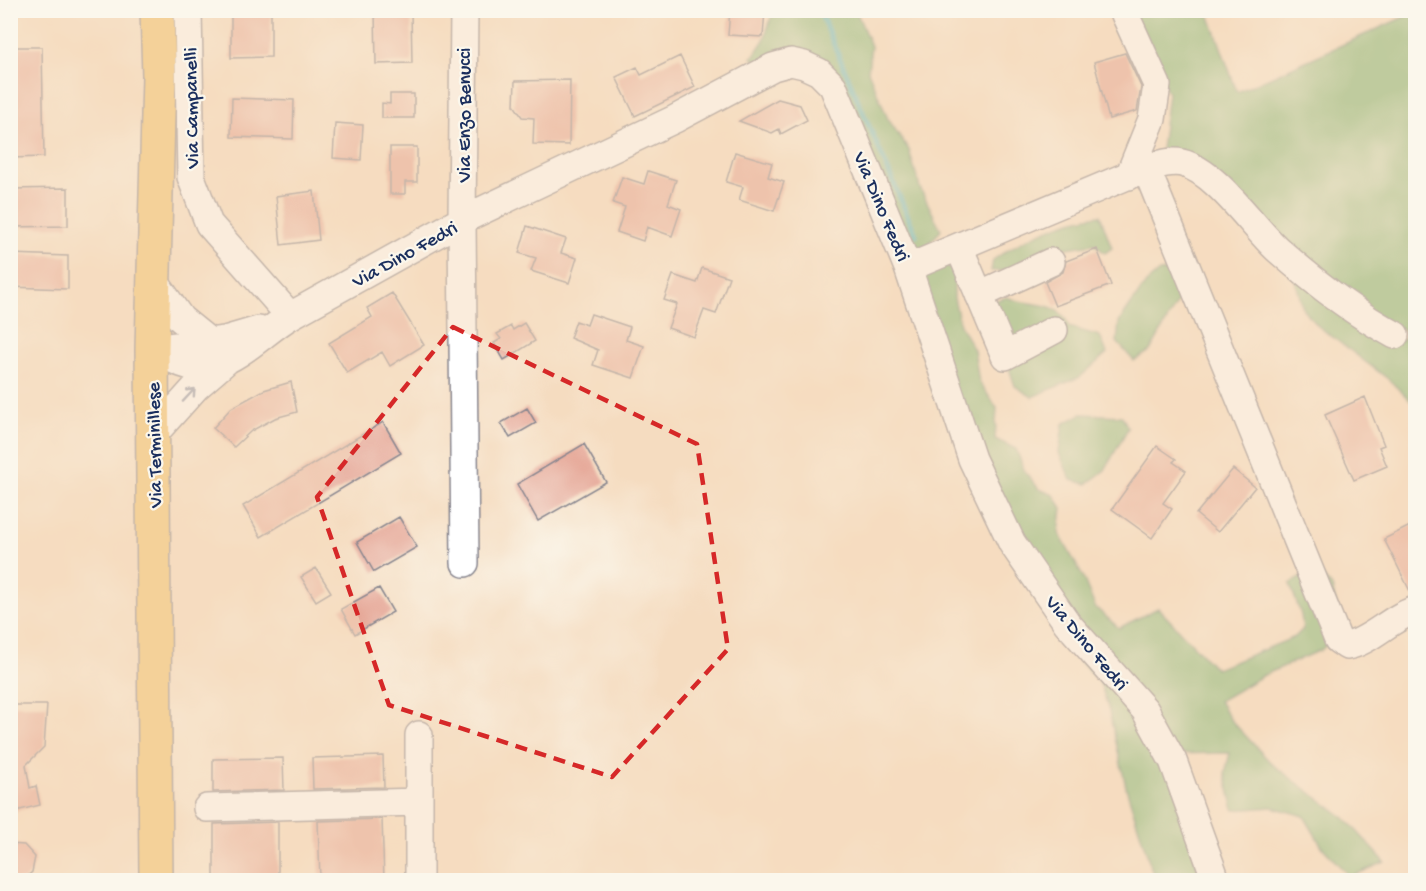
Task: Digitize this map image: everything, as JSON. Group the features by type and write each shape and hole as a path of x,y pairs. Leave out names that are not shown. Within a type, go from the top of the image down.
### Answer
{"main road":[{"name":"Via Terminillese","path":"156,880 152,349 159,76 157,10"}],"street":[{"path":"139,10 146,22 159,76"},
{"name":"Via Campanelli","path":"188,10 190,177 209,224 282,321"},
{"name":"Via Enzo Benucci","path":"464,10 462,220 465,563"},
{"path":"1123,10 1157,85 1152,118 1138,172 1338,640 1347,646 1358,644 1370,634 1416,610"},
{"name":"Via Dino Fedri","path":"152,349 186,365 212,366 258,341 282,321 462,220 675,119 773,67 791,62 819,72 833,86 908,268 972,459 1012,543 1067,623 1145,710 1173,761 1216,880"},
{"path":"908,268 1138,172 1167,162 1182,162 1195,168 1215,184 1275,247 1307,275 1365,319 1395,335"},
{"path":"959,247 1005,356 1054,330"},
{"path":"979,295 1050,262"},
{"path":"153,279 181,319 207,340"},
{"name":"Via Dino Fedri","path":"152,349 207,340 225,340 282,321"},
{"name":"Via Dino Fedri","path":"153,435 196,387 228,359"},
{"path":"419,735 419,880"},
{"path":"207,808 419,802"}],"highlighted area":[{"path":"453,327 697,444 728,649 612,777 389,705 317,497"}],"green space":[{"path":"773,11 856,11 871,46 868,71 888,119 909,150 920,188 941,230 921,253 911,245 806,49 787,49 758,62 752,58 764,40"},
{"path":"1124,11 1208,11 1237,92 1404,17 1410,11 1415,11 1415,405 1388,379 1318,326 1303,309 1294,274 1401,341 1409,334 1369,313 1184,158 1161,149 1168,93"},
{"path":"1100,215 1112,248 1105,253 1094,244 1060,249 1012,271 991,271 993,260 1030,238 1058,225"},
{"path":"942,263 954,271 954,298 960,325 974,350 979,382 997,408 995,439 1016,449 1025,472 1039,489 1054,495 1062,508 1059,533 1083,577 1095,607 1119,628 1158,608 1216,669 1295,637 1303,629 1301,615 1290,584 1315,568 1332,587 1337,607 1347,625 1321,650 1264,675 1219,701 1230,719 1273,765 1345,818 1385,862 1350,877 1323,848 1304,816 1272,807 1234,810 1225,773 1230,753 1166,754 1201,880 1155,880 1127,791 1108,707 1100,683 1075,656 1051,600 987,516 914,279"},
{"path":"1173,270 1181,296 1150,351 1134,361 1117,342 1119,322 1146,283 1159,272"},
{"path":"1007,297 1043,305 1059,312 1069,327 1100,336 1107,353 1080,377 1032,397 1015,386 987,303"},
{"path":"1081,414 1122,416 1128,428 1105,470 1087,484 1071,480 1059,453 1063,424"}],"building":[{"path":"231,10 271,10 271,57 231,58"},
{"path":"375,10 411,10 412,63 376,64"},
{"path":"730,10 765,10 763,37 728,35"},
{"path":"10,47 42,47 44,157 10,158"},
{"path":"1125,53 1141,87 1137,111 1109,119 1094,62"},
{"path":"680,56 695,87 635,116 616,77 637,67 641,75"},
{"path":"570,80 569,145 533,144 534,118 522,117 514,105 515,81"},
{"path":"390,94 414,94 414,118 382,118 382,103 390,104"},
{"path":"232,98 294,100 293,139 231,137"},
{"path":"778,99 800,105 807,120 781,134 779,129 772,133 739,121"},
{"path":"335,123 363,125 361,160 333,158"},
{"path":"390,147 417,147 417,182 405,182 405,194 390,194"},
{"path":"735,152 772,163 768,177 784,182 774,211 739,200 743,187 726,182"},
{"path":"648,171 676,180 668,204 681,209 672,236 647,227 643,241 617,232 625,207 613,203 622,177 644,184"},
{"path":"68,188 68,226 10,227 10,189"},
{"path":"314,191 319,240 281,245 276,196"},
{"path":"527,226 566,239 561,253 577,258 569,283 531,271 536,258 519,253"},
{"path":"1097,249 1111,285 1055,306 1045,282 1063,272 1066,261"},
{"path":"10,254 68,256 68,289 10,287"},
{"path":"702,268 729,277 716,314 704,310 694,337 668,328 677,304 664,300 673,275 697,283"},
{"path":"392,293 424,345 390,366 382,352 347,373 329,343 372,317 367,308"},
{"path":"591,314 630,327 626,340 644,346 633,378 593,365 598,350 570,338 576,321 587,325"},
{"path":"524,323 535,341 504,360 494,343 501,339 497,334 511,326 513,330"},
{"path":"291,382 297,412 275,418 251,431 234,447 213,428 231,408 264,390"},
{"path":"1365,397 1384,445 1379,447 1387,466 1354,480 1325,415"},
{"path":"527,408 536,423 510,438 501,423"},
{"path":"383,422 401,453 261,537 243,506"},
{"path":"584,444 606,482 538,521 517,484"},
{"path":"1157,446 1176,459 1173,462 1186,471 1163,503 1172,509 1152,538 1112,509"},
{"path":"1233,469 1255,487 1218,532 1196,514"},
{"path":"399,517 417,547 374,572 357,542"},
{"path":"1416,523 1416,595 1412,595 1384,539"},
{"path":"316,568 331,592 316,601 301,577"},
{"path":"379,588 393,612 355,634 341,609"},
{"path":"10,705 47,705 44,747 26,765 30,788 36,786 40,805 16,811 10,807"},
{"path":"383,756 384,787 313,789 312,758"},
{"path":"283,758 284,790 213,792 213,759"},
{"path":"382,819 384,880 320,880 318,821"},
{"path":"278,822 278,880 214,880 214,824"},
{"path":"10,844 24,845 35,857 32,872 23,880 10,880"}],"waterway":[{"path":"819,10 916,235"}]}
